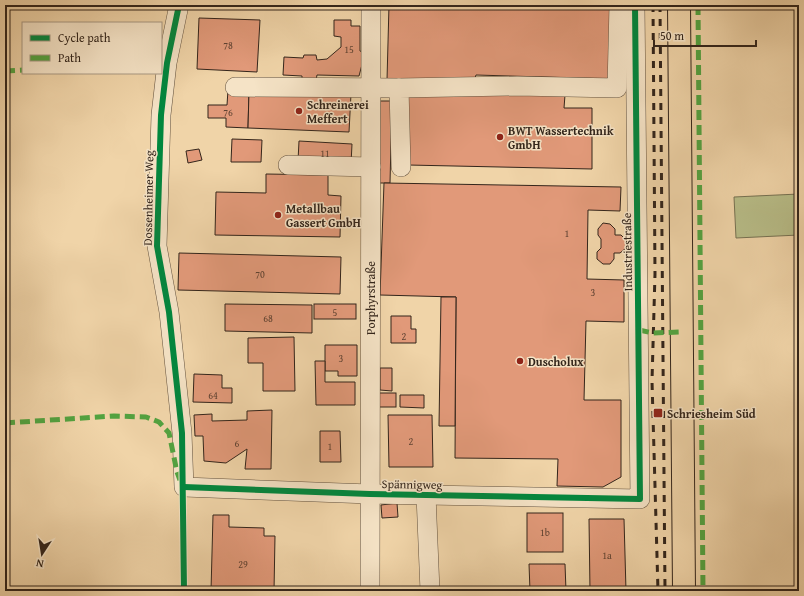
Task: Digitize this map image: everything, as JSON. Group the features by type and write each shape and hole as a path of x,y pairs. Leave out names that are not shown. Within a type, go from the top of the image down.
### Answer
{"main road":[{"path":"679,5 684,591"}],"street":[{"name":"Dossenheimer Weg","path":"179,5 167,63 161,115 157,246 169,312 182,433 184,487"},
{"name":"Porphyrstraße","path":"370,591 371,5"},
{"path":"234,87 399,88 517,86 617,88 627,81 619,5"},
{"name":"Industriestraße","path":"634,5 627,81 640,499"},
{"path":"399,88 401,167"},
{"path":"288,165 371,167"},
{"name":"Spännigweg","path":"184,487 370,494 640,499"},
{"path":"426,495 430,591"}],"green space":[{"path":"799,194 799,235 736,238 734,197"}],"building":[{"path":"389,5 612,5 610,79 476,75 474,81 387,80"},
{"path":"199,18 260,20 257,72 197,69"},
{"path":"334,20 351,20 351,26 360,26 360,51 365,53 359,76 317,75 316,80 302,80 302,76 283,75 284,57 303,58 304,55 316,55 317,60 327,59 341,47 341,37 334,36"},
{"path":"228,90 249,91 248,128 226,127 226,118 208,118 208,105 227,105"},
{"name":"Schreinerei Meffert","path":"249,91 351,94 349,132 248,128"},
{"name":"BWT Wassertechnik GmbH","path":"408,93 565,95 564,108 592,108 592,169 408,165"},
{"path":"380,101 392,101 390,183 379,183"},
{"path":"232,139 262,140 261,162 231,162"},
{"path":"299,141 352,144 351,164 298,161"},
{"path":"199,149 202,160 188,163 186,151"},
{"name":"Metallbau Gassert GmbH","path":"266,174 328,175 328,195 341,196 340,237 215,235 216,192 266,193"},
{"name":"Duscholux","path":"384,183 621,187 620,211 588,210 587,279 624,280 624,322 586,321 584,400 621,400 621,477 603,487 557,486 558,459 455,458 456,297 380,295"},
{"path":"603,223 610,224 615,229 615,235 621,235 626,240 626,248 620,253 614,253 614,259 610,264 603,264 597,259 597,252 601,248 601,239 598,235 598,229"},
{"path":"179,253 341,257 340,294 178,290"},
{"path":"441,297 456,297 455,426 439,426"},
{"path":"225,304 312,305 312,333 225,331"},
{"path":"314,304 356,304 356,319 314,319"},
{"path":"391,316 411,316 411,329 416,329 416,343 391,343"},
{"path":"294,337 295,391 263,391 263,363 248,363 248,338"},
{"path":"325,345 357,345 357,376 338,376 338,371 325,371"},
{"path":"315,361 325,361 325,382 355,382 355,405 316,405"},
{"path":"380,368 392,368 392,391 380,390"},
{"path":"194,374 222,375 222,388 232,388 232,403 193,402"},
{"path":"377,393 396,393 396,407 377,407"},
{"path":"400,395 424,395 424,408 400,407"},
{"path":"272,410 271,469 245,469 247,449 226,463 204,461 203,436 195,436 194,415 212,414 212,421 247,420 247,411"},
{"path":"388,415 432,415 433,467 389,467"},
{"path":"320,431 340,431 341,462 320,462"},
{"path":"397,503 398,517 382,518 381,505"},
{"path":"527,513 563,513 563,552 527,552"},
{"path":"213,515 229,515 229,527 264,528 264,536 275,536 274,591 211,591"},
{"path":"589,519 624,519 626,591 590,591"},
{"path":"529,564 565,564 566,591 530,591"}],"railway":[{"path":"653,5 655,274 652,381 658,591"},
{"path":"660,5 665,591"}],"marked path":[{"path":"698,5 703,591"},
{"path":"5,71 22,70"},
{"path":"639,330 653,333 681,332"},
{"path":"5,423 114,416 146,417 159,422 169,433 180,480"}],"cycle path":[{"path":"179,5 167,63 161,115 157,246 169,312 182,433 184,591"},
{"path":"184,487 370,494 640,499 635,5"}],"place":[{"name":"Schreinerei Meffert","path":"299,111"},
{"name":"BWT Wassertechnik GmbH","path":"500,137"},
{"name":"Metallbau Gassert GmbH","path":"278,215"},
{"name":"Duscholux","path":"520,361"},
{"name":"Schriesheim Süd","path":"658,413"}]}
